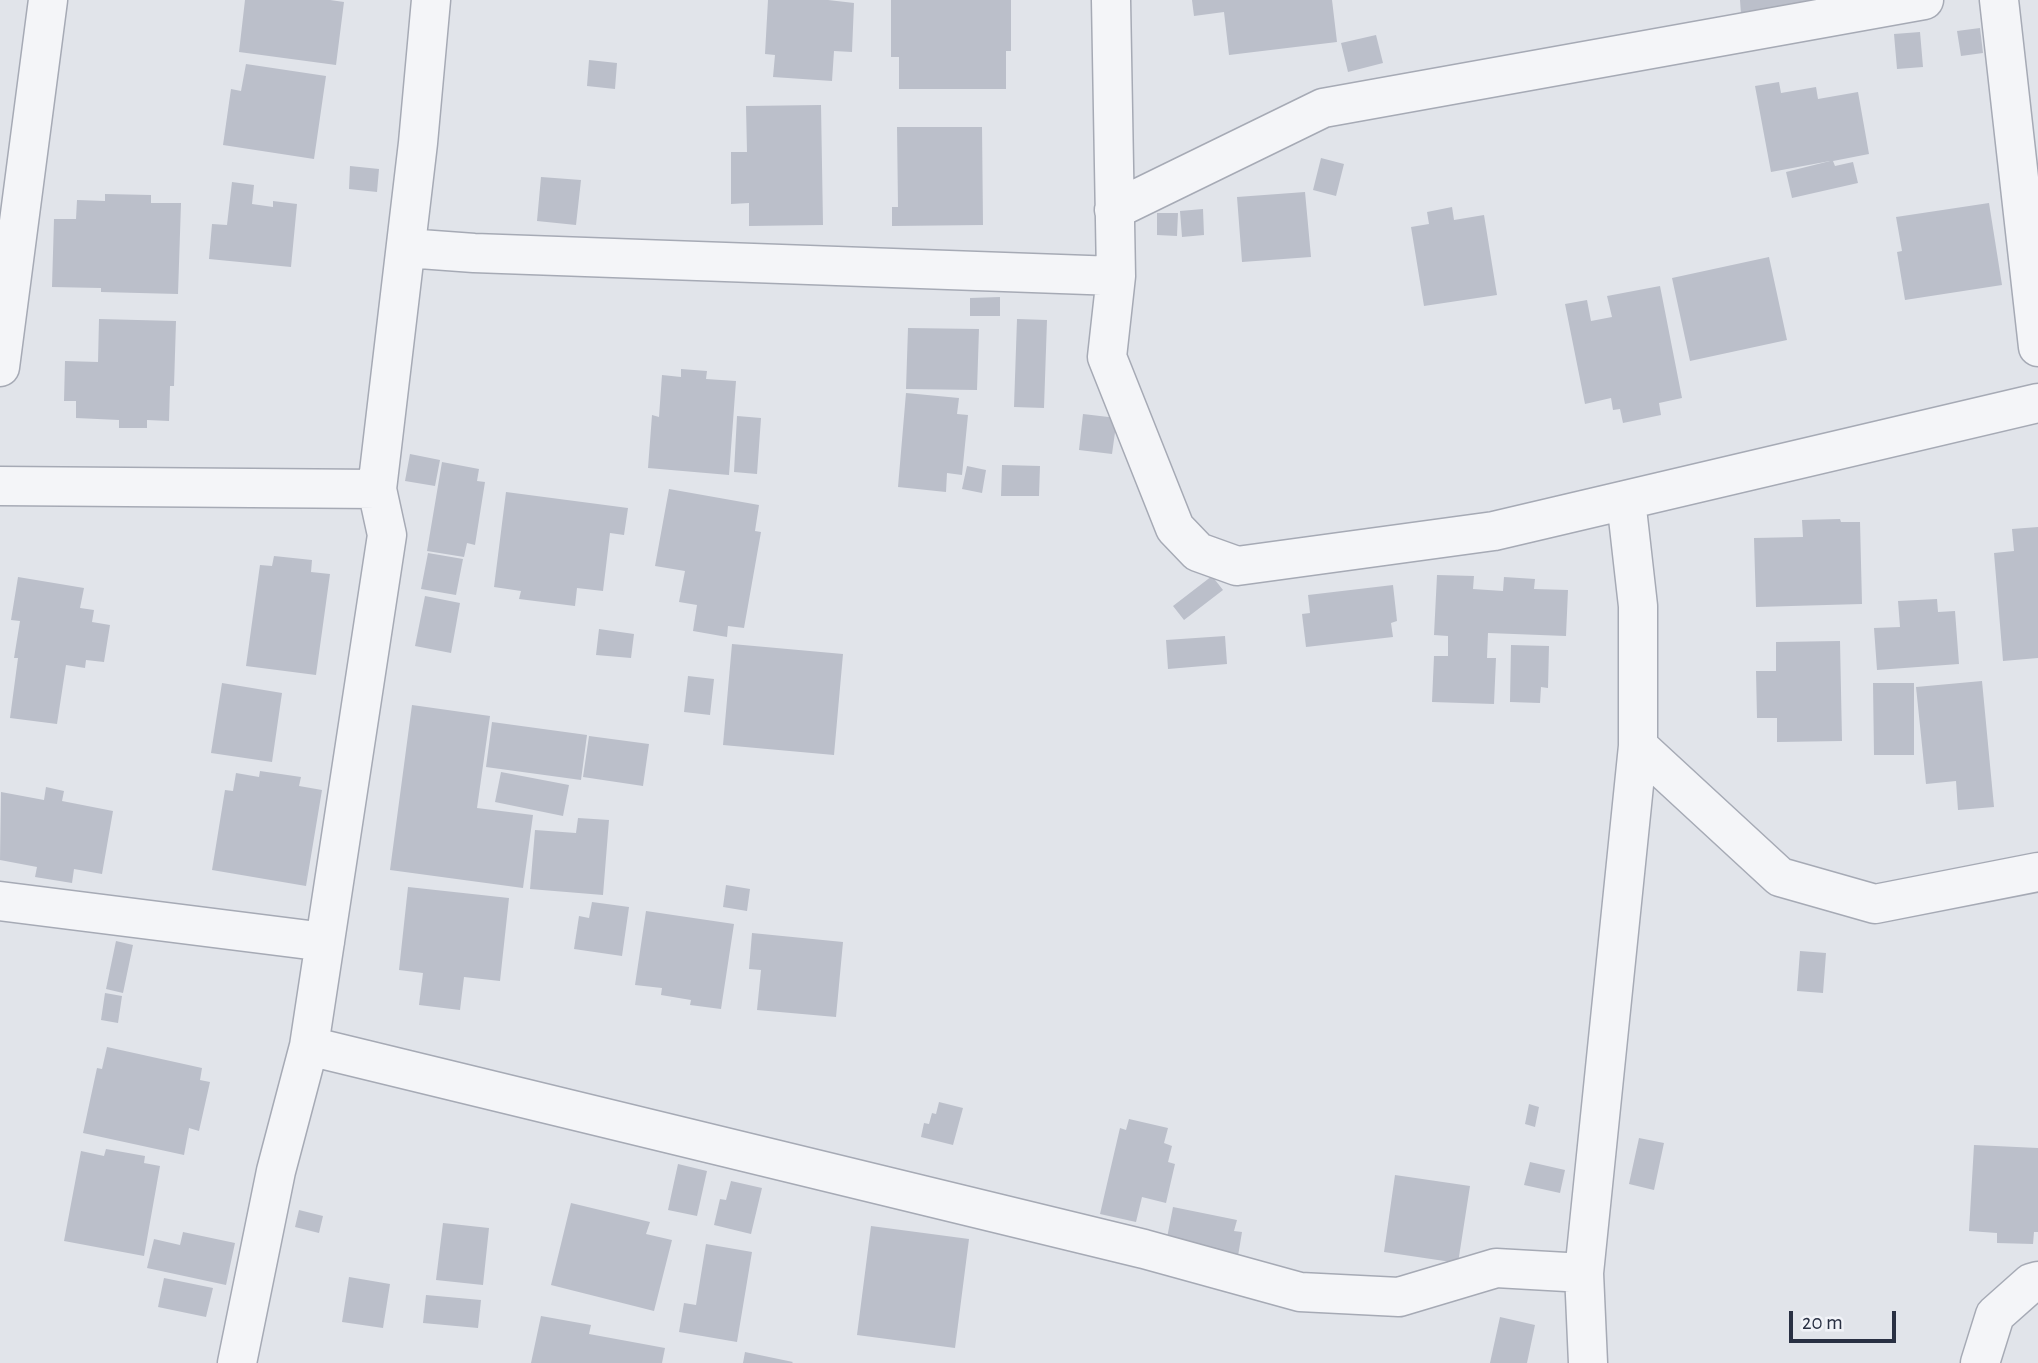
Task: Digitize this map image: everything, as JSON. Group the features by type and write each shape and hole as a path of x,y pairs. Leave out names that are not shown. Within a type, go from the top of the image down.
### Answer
{"street":[{"path":"0,366 48,0"},
{"path":"237,1363 276,1171 309,1046 387,535 377,489 418,143 431,0"},
{"path":"1111,0 1116,276 1107,357 1175,528 1198,552 1237,566 1494,531 2038,403"},
{"path":"1114,210 1322,108 1924,0"},
{"path":"1999,0 2038,347"},
{"path":"406,248 474,253 1116,276"},
{"path":"0,486 377,489"},
{"path":"1588,1363 1584,1273 1638,746 1637,606 1626,500"},
{"path":"1638,746 1780,877 1875,904 2038,872"},
{"path":"0,901 325,942"},
{"path":"309,1046 1144,1249 1300,1292 1399,1297 1496,1268 1584,1273"},
{"path":"1980,1363 1995,1315 2031,1283 2038,1281"}],"building":[{"path":"245,0 344,2 336,65 239,52"},
{"path":"768,0 854,3 852,52 834,51 832,81 773,77 775,55 765,54"},
{"path":"891,0 1011,0 1011,51 1006,51 1006,89 899,89 899,57 891,57"},
{"path":"1192,0 1332,0 1337,42 1229,55 1224,12 1194,16"},
{"path":"1740,0 1840,0 1741,14"},
{"path":"1980,28 1983,53 1961,56 1957,31"},
{"path":"1920,32 1923,67 1897,69 1894,34"},
{"path":"1376,35 1383,63 1348,72 1341,43"},
{"path":"589,60 617,63 615,89 587,86"},
{"path":"246,64 326,76 314,159 223,145 231,89 241,91"},
{"path":"1779,82 1781,93 1816,87 1818,99 1858,92 1869,154 1833,161 1835,166 1853,162 1858,183 1792,198 1786,172 1830,161 1771,172 1755,86"},
{"path":"821,105 823,225 749,226 749,203 731,204 731,152 747,152 746,106"},
{"path":"897,127 982,127 983,225 892,226 892,207 898,207"},
{"path":"1321,158 1344,164 1336,196 1313,190"},
{"path":"350,166 379,169 377,192 349,189"},
{"path":"541,177 581,180 576,225 537,221"},
{"path":"232,182 254,185 252,204 273,207 273,201 297,204 291,267 209,259 212,224 227,225"},
{"path":"1305,192 1311,257 1242,262 1237,197"},
{"path":"105,194 151,195 151,203 181,203 178,294 101,292 101,288 52,287 54,219 76,219 77,200 105,201"},
{"path":"1989,203 2002,285 1905,300 1897,252 1902,251 1896,217"},
{"path":"1452,207 1454,220 1484,215 1497,295 1424,306 1411,227 1429,224 1427,212"},
{"path":"1203,209 1204,235 1182,237 1180,211"},
{"path":"1157,213 1178,213 1177,236 1157,235"},
{"path":"1769,257 1787,340 1690,361 1672,278"},
{"path":"1660,286 1682,398 1659,403 1661,415 1623,423 1620,409 1613,410 1611,398 1585,404 1565,304 1587,300 1591,321 1612,317 1607,296"},
{"path":"1000,297 1000,316 970,316 970,298"},
{"path":"99,319 176,321 174,386 170,386 169,421 147,420 147,428 119,428 119,420 76,418 76,401 64,401 65,361 98,362"},
{"path":"1017,319 1047,320 1044,408 1014,407"},
{"path":"908,328 979,329 977,390 906,389"},
{"path":"681,369 707,371 706,379 736,381 729,475 648,468 652,415 659,417 662,375 681,377"},
{"path":"906,393 959,398 957,414 968,415 962,475 947,473 946,492 898,487"},
{"path":"1083,414 1117,418 1112,454 1079,450"},
{"path":"737,416 761,418 757,474 734,472"},
{"path":"410,454 440,460 435,486 405,481"},
{"path":"442,462 479,469 477,481 485,482 475,545 467,543 464,557 427,551"},
{"path":"1002,465 1040,466 1039,496 1001,496"},
{"path":"967,466 986,470 982,493 962,489"},
{"path":"669,489 759,505 755,531 761,532 744,628 728,626 727,637 693,631 697,605 679,602 685,571 655,566"},
{"path":"506,492 628,508 624,535 610,533 603,591 577,588 575,606 519,599 521,591 494,587"},
{"path":"1840,519 1841,522 1860,522 1862,604 1756,607 1754,538 1803,537 1802,520"},
{"path":"2038,527 2038,658 2003,661 1994,553 2014,551 2012,529"},
{"path":"428,553 463,559 456,595 421,589"},
{"path":"274,556 312,560 311,572 330,574 316,675 246,666 260,565 272,566"},
{"path":"1437,575 1474,576 1473,589 1503,591 1504,577 1535,579 1534,589 1568,590 1566,636 1488,633 1487,658 1496,658 1494,704 1432,702 1434,656 1448,656 1448,636 1434,635"},
{"path":"1212,576 1223,590 1184,620 1173,606"},
{"path":"18,577 84,588 80,608 94,610 92,622 110,625 104,662 86,660 85,668 66,665 57,724 10,718 18,658 14,658 20,621 11,620"},
{"path":"1393,585 1397,621 1391,623 1393,637 1306,647 1302,614 1310,613 1308,595"},
{"path":"425,596 460,603 451,653 415,646"},
{"path":"1937,599 1938,612 1955,611 1959,664 1877,670 1874,628 1900,627 1898,601"},
{"path":"599,629 634,634 631,658 596,655"},
{"path":"1225,636 1227,664 1168,669 1166,640"},
{"path":"1840,641 1842,741 1777,742 1777,718 1757,718 1756,671 1776,671 1776,642"},
{"path":"732,644 843,654 834,755 723,745"},
{"path":"1511,645 1549,646 1548,688 1541,687 1540,703 1510,702"},
{"path":"688,676 714,679 710,715 684,712"},
{"path":"1982,681 1994,807 1958,810 1956,781 1926,784 1916,687"},
{"path":"222,683 282,693 272,762 211,753"},
{"path":"1873,683 1914,683 1914,755 1874,755"},
{"path":"412,705 490,716 477,808 533,815 523,888 390,870"},
{"path":"492,722 587,735 581,780 486,767"},
{"path":"589,736 649,744 643,786 583,777"},
{"path":"260,771 301,777 299,786 322,790 306,886 212,870 225,790 233,791 236,773 259,777"},
{"path":"501,772 569,785 563,816 495,802"},
{"path":"46,787 64,791 62,801 113,811 102,874 74,869 72,883 35,877 37,867 0,860 1,792 44,800"},
{"path":"578,818 609,820 603,895 530,889 535,830 576,833"},
{"path":"726,885 750,889 747,911 723,907"},
{"path":"408,887 509,898 500,981 464,977 460,1010 419,1005 423,973 399,970"},
{"path":"592,902 629,907 622,956 574,949 579,916 589,918"},
{"path":"646,911 734,924 721,1009 690,1005 691,1000 661,995 662,988 635,985"},
{"path":"752,933 843,942 836,1017 757,1010 761,970 749,969"},
{"path":"116,941 133,945 123,993 106,989"},
{"path":"1800,951 1826,953 1823,993 1797,991"},
{"path":"105,993 122,996 118,1023 101,1020"},
{"path":"107,1047 202,1068 200,1080 210,1082 199,1131 189,1128 184,1155 83,1133 97,1068 102,1069"},
{"path":"939,1102 963,1108 953,1145 921,1137 924,1123 929,1124 932,1113 936,1114"},
{"path":"1529,1104 1539,1107 1535,1127 1525,1124"},
{"path":"1129,1119 1168,1128 1164,1143 1172,1146 1168,1162 1175,1164 1166,1203 1142,1197 1136,1222 1100,1214 1120,1128 1126,1130"},
{"path":"1639,1138 1664,1143 1654,1190 1629,1184"},
{"path":"1974,1145 2038,1148 2038,1232 2034,1232 2033,1244 1997,1243 1997,1233 1969,1231"},
{"path":"106,1149 145,1156 144,1163 160,1166 144,1256 64,1241 81,1151 104,1156"},
{"path":"1530,1162 1565,1170 1560,1193 1524,1185"},
{"path":"678,1164 707,1171 697,1216 668,1210"},
{"path":"1395,1175 1470,1186 1458,1263 1384,1252"},
{"path":"731,1181 762,1188 751,1234 714,1225 720,1199 726,1200"},
{"path":"571,1203 650,1222 646,1234 672,1240 654,1311 551,1285"},
{"path":"1173,1207 1237,1220 1234,1231 1242,1232 1237,1262 1165,1248"},
{"path":"299,1210 323,1216 319,1233 295,1227"},
{"path":"443,1223 489,1228 483,1285 436,1280"},
{"path":"871,1226 969,1239 955,1348 857,1335"},
{"path":"183,1232 235,1243 226,1285 147,1268 154,1239 180,1245"},
{"path":"706,1244 752,1252 737,1342 679,1332 684,1303 696,1305"},
{"path":"349,1277 390,1284 383,1328 342,1322"},
{"path":"164,1278 213,1288 206,1317 158,1307"},
{"path":"426,1295 481,1300 478,1328 423,1323"},
{"path":"541,1316 591,1325 589,1334 665,1348 662,1363 531,1363"},
{"path":"1500,1317 1535,1325 1527,1363 1490,1363"},
{"path":"745,1352 793,1362 743,1363"}]}
